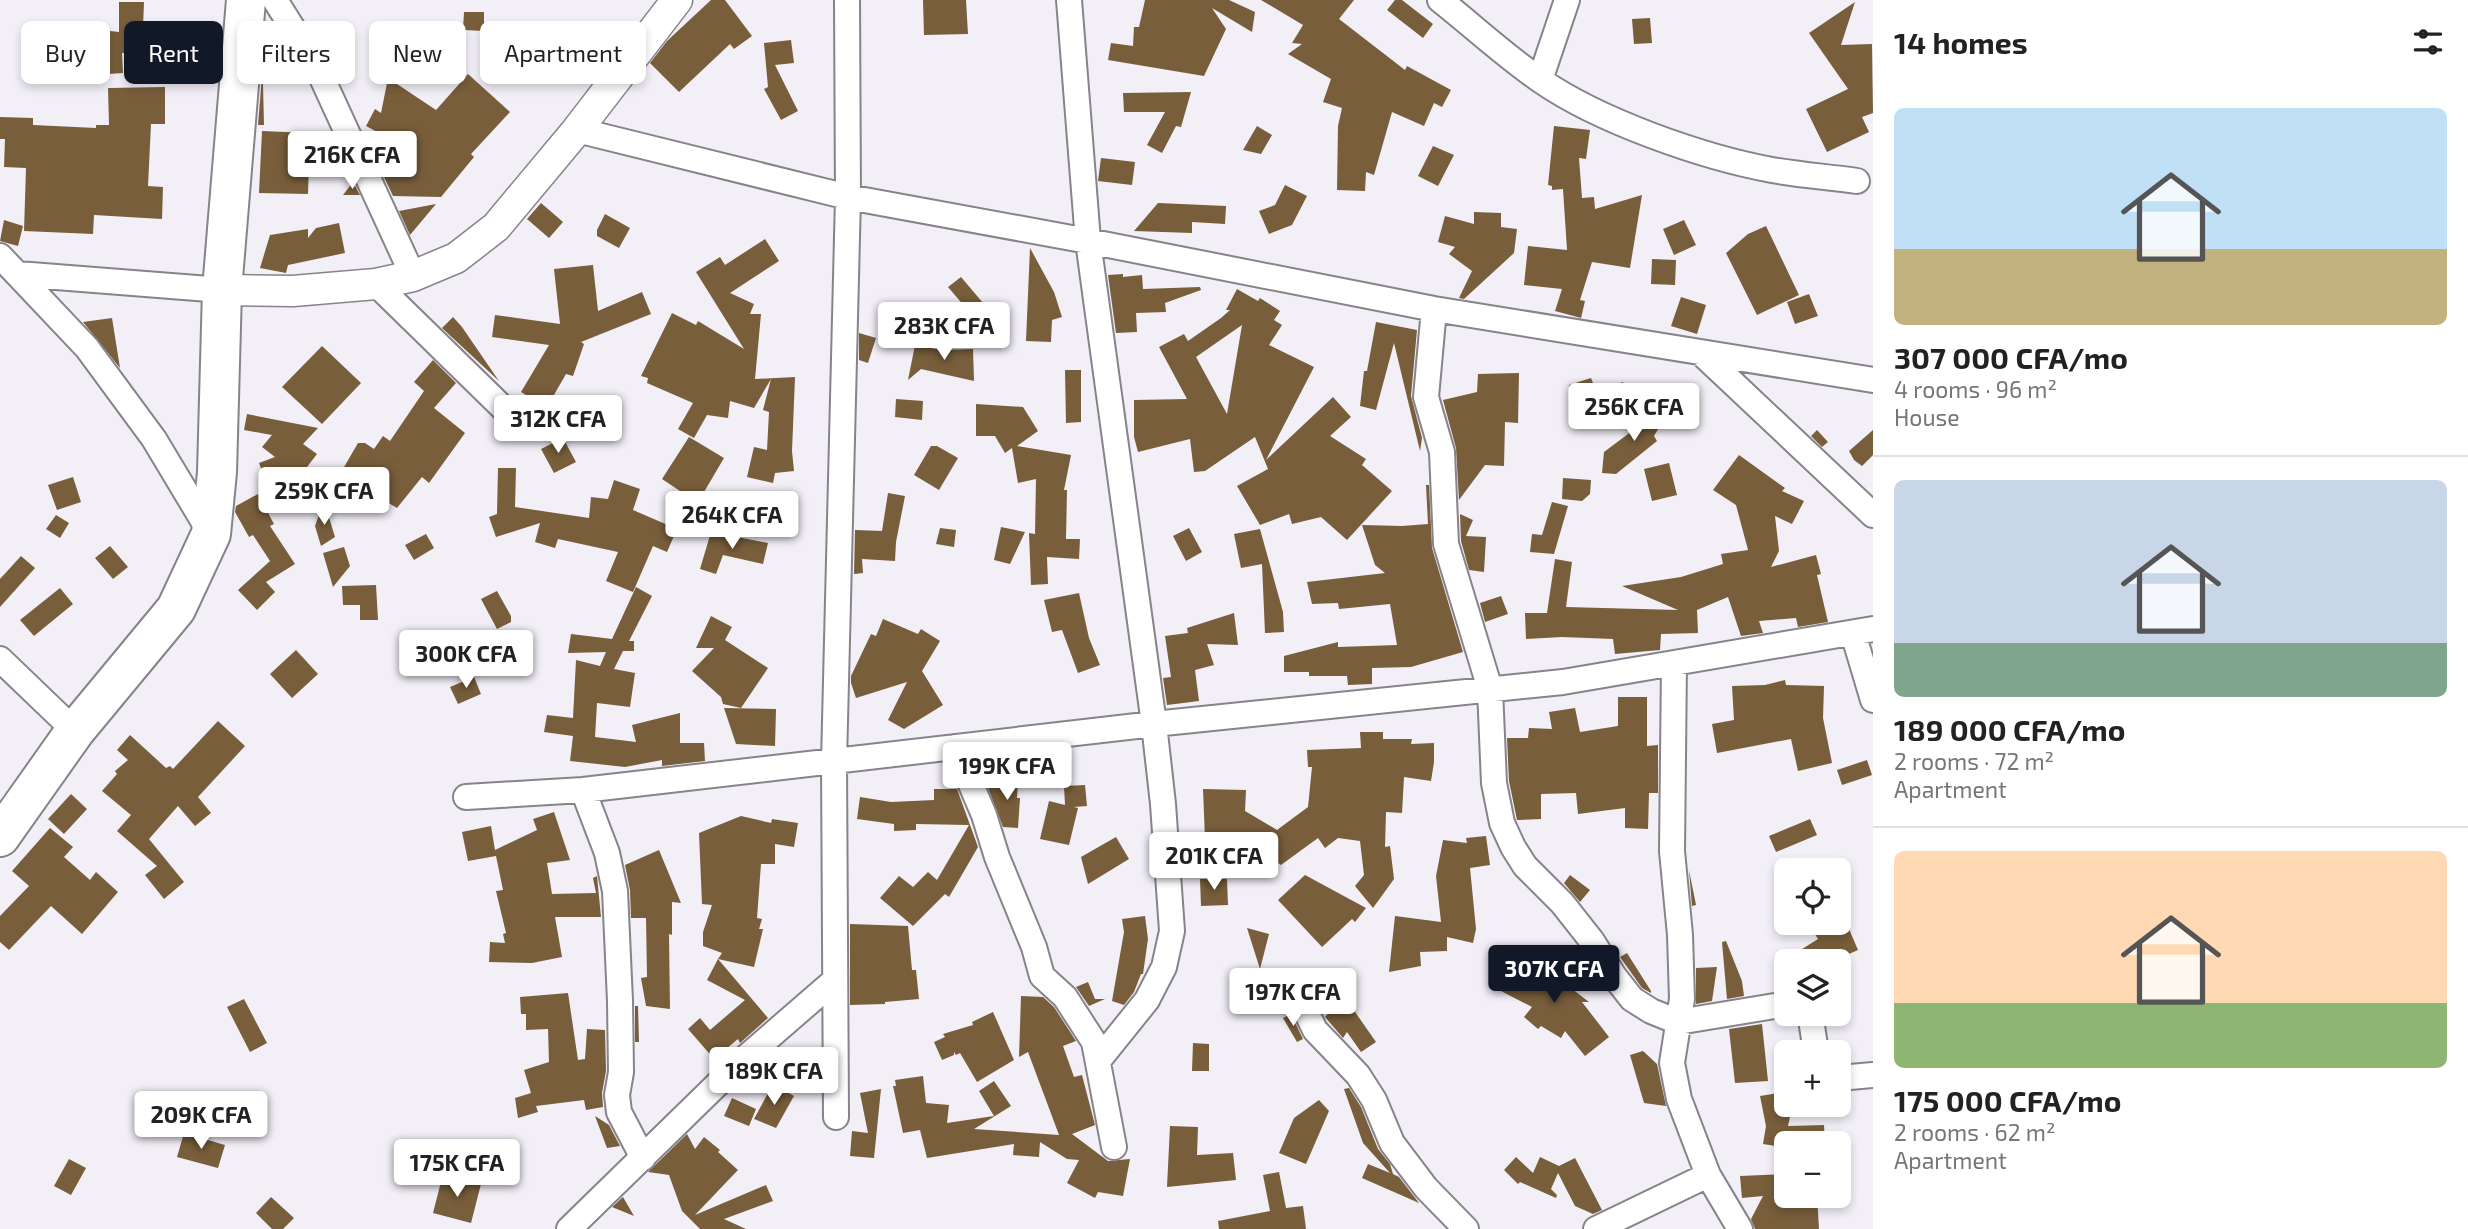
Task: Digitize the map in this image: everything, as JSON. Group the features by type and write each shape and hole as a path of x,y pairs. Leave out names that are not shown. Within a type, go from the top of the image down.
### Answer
{"main road":[{"path":"0,837 75,731 176,609 211,534 217,472 222,290 246,0"}],"street":[{"path":"275,0 317,67 413,276"},
{"path":"18,275 222,290 293,291 376,284 413,276 456,258 496,227 577,130 677,0"},
{"path":"836,1117 834,762 848,197 847,0"},
{"path":"1069,0 1088,241 1154,724 1172,931 1164,967 1147,1000 1098,1060"},
{"path":"1440,0 1540,80 1585,106 1660,138 1735,162 1774,170 1857,180"},
{"path":"1540,80 1567,0"},
{"path":"577,130 848,197 1434,309 1873,380"},
{"path":"0,256 87,348 154,439 211,534"},
{"path":"376,284 506,411"},
{"path":"1434,309 1426,397 1442,452 1446,544 1490,689 1494,783 1502,823 1513,847 1525,866 1562,903 1632,999 1651,1011 1678,1022 1774,1005"},
{"path":"1699,352 1873,515"},
{"path":"466,797 583,790 1154,724 1563,682 1863,631 1873,700"},
{"path":"0,659 75,731"},
{"path":"1674,663 1672,851 1680,934 1682,999 1672,1063 1677,1087 1707,1175 1740,1229"},
{"path":"955,747 984,815 997,857 1034,947 1042,976 1065,997 1094,1042 1114,1147"},
{"path":"583,790 607,853 615,891 620,1001 621,1072 617,1095 619,1112 643,1158"},
{"path":"569,1229 737,1065 835,980"},
{"path":"1297,993 1315,1030 1358,1075 1369,1092 1392,1143 1426,1188 1466,1229"},
{"path":"1851,1077 1873,1075"},
{"path":"1596,1229 1707,1175"}],"building":[{"path":"711,0 725,0 752,36 734,49 730,44 679,92 650,63 667,41"},
{"path":"923,0 966,0 968,34 924,35"},
{"path":"1145,0 1229,0 1255,12 1252,32 1212,8 1226,29 1204,76 1108,60 1111,43 1133,46 1134,27 1139,27"},
{"path":"1261,0 1354,0 1339,19 1405,70 1407,66 1451,90 1442,107 1434,103 1424,126 1392,112 1374,175 1366,172 1365,191 1337,190 1338,126 1342,108 1323,102 1331,79 1288,54 1302,44 1292,43 1303,25"},
{"path":"1395,0 1402,0 1433,24 1423,38 1387,10"},
{"path":"119,2 144,2 143,21 124,21 123,73 110,74 110,31 119,32"},
{"path":"1855,2 1841,45 1872,44 1873,113 1862,117 1869,132 1827,152 1806,109 1848,89 1809,33"},
{"path":"464,12 484,12 480,31 466,30 466,21 464,21"},
{"path":"1650,18 1652,43 1634,44 1632,19"},
{"path":"791,40 794,63 775,65 798,111 781,120 764,89 768,87 764,43"},
{"path":"468,74 510,112 471,154 474,157 441,197 393,196 374,156 383,145 376,141 381,134 366,126 375,109 381,113 387,84 397,84 436,110 459,84 466,84"},
{"path":"261,84 263,84 264,125 258,125"},
{"path":"165,87 165,124 151,124 148,186 163,187 162,219 94,215 93,234 24,231 26,168 4,167 5,139 0,139 0,117 33,118 33,125 96,128 96,125 109,125 108,88"},
{"path":"1191,92 1181,127 1176,126 1162,153 1147,145 1165,112 1124,112 1123,93"},
{"path":"1257,126 1272,135 1261,154 1243,150"},
{"path":"1554,126 1590,130 1586,159 1579,158 1582,198 1594,197 1595,209 1642,195 1630,268 1592,262 1580,300 1585,301 1581,318 1555,311 1562,289 1524,285 1528,246 1567,250 1563,189 1552,190 1552,186 1548,185"},
{"path":"262,131 310,133 308,194 259,193"},
{"path":"1433,146 1454,155 1438,186 1418,176"},
{"path":"1101,158 1135,162 1132,185 1098,181"},
{"path":"353,182 360,195 343,195"},
{"path":"1285,185 1307,196 1292,225 1269,234 1259,211 1275,205"},
{"path":"541,203 563,222 549,238 527,219"},
{"path":"1158,203 1226,206 1225,224 1192,222 1192,233 1134,231"},
{"path":"436,204 410,235 399,211"},
{"path":"1474,212 1501,213 1501,227 1517,229 1514,253 1464,299 1459,298 1472,271 1449,254 1455,247 1438,242 1445,216 1474,224"},
{"path":"605,214 630,228 619,248 597,236"},
{"path":"4,220 23,226 18,246 0,241"},
{"path":"1684,220 1696,245 1674,255 1663,229"},
{"path":"339,223 345,253 288,265 286,273 260,268 270,235 308,229 308,238 316,228"},
{"path":"1766,226 1799,295 1757,315 1726,253 1748,234"},
{"path":"765,239 779,261 730,293 754,304 750,314 761,314 755,379 795,377 792,451 794,471 775,473 773,483 747,477 754,447 767,450 769,412 763,410 771,379 754,408 730,401 728,418 707,415 694,438 678,429 693,403 647,383 648,378 641,376 672,313 696,325 698,321 744,349 696,272 720,257 725,265"},
{"path":"1030,248 1054,292 1062,317 1052,320 1051,342 1026,341"},
{"path":"1652,259 1676,260 1675,285 1651,284"},
{"path":"593,265 598,311 642,292 651,314 581,342 584,344 573,376 566,374 547,407 521,392 549,345 492,337 495,315 560,324 554,269"},
{"path":"1123,274 1123,277 1142,275 1143,289 1200,287 1201,290 1165,303 1166,312 1136,313 1137,332 1116,333 1108,275"},
{"path":"961,277 989,310 977,321 948,287"},
{"path":"1237,289 1258,301 1260,298 1280,311 1274,320 1282,325 1269,345 1314,367 1266,460 1333,397 1351,417 1330,436 1366,459 1362,465 1392,491 1347,540 1321,517 1292,524 1289,514 1260,525 1237,486 1268,469 1255,437 1205,471 1194,472 1190,439 1138,452 1134,437 1134,400 1187,399 1159,347 1184,334 1188,341 1230,310 1226,310","holes":["1242,325 1227,414 1196,357"]},
{"path":"1809,294 1818,316 1795,324 1787,302"},
{"path":"1681,297 1706,305 1697,334 1671,326"},
{"path":"453,317 462,327 499,381 442,328"},
{"path":"112,318 120,368 83,322"},
{"path":"1376,322 1417,330 1411,396 1422,438 1420,451 1394,343 1376,410 1360,406 1364,371 1367,371"},
{"path":"859,333 876,338 868,363 859,360"},
{"path":"915,345 941,350 973,349 974,381 921,369 908,380"},
{"path":"322,346 361,383 322,424 282,387"},
{"path":"433,360 456,383 434,408 465,433 429,483 422,477 397,508 340,474 358,443 365,443 374,449 383,436 390,441 424,391 414,382"},
{"path":"1065,370 1081,370 1081,422 1066,423"},
{"path":"1519,373 1518,423 1505,422 1504,466 1485,465 1459,500 1456,448 1443,400 1477,392 1478,374"},
{"path":"1591,378 1597,393 1623,382 1630,397 1601,409 1601,413 1581,420 1569,385"},
{"path":"1676,398 1654,436 1657,441 1616,474 1602,473 1604,452"},
{"path":"896,399 923,401 922,420 895,417"},
{"path":"976,404 1023,407 1038,431 1017,446 1071,455 1064,490 1067,490 1066,539 1080,539 1079,559 1047,557 1048,584 1031,585 1029,533 1035,534 1036,479 1018,483 1012,448 1005,453 995,436 976,436"},
{"path":"247,414 318,428 303,444 317,454 287,493 273,499 259,463 275,457 262,447 272,435 244,430"},
{"path":"1817,430 1828,442 1822,447 1811,436"},
{"path":"1873,430 1873,455 1862,466 1854,460 1849,451"},
{"path":"689,437 724,458 704,492 729,502 722,519 662,479"},
{"path":"563,438 576,462 554,473 541,449"},
{"path":"931,446 937,446 958,458 939,490 914,475"},
{"path":"1739,455 1785,488 1782,491 1804,501 1792,524 1775,516 1779,551 1771,567 1816,555 1821,574 1817,575 1828,622 1798,627 1796,618 1759,621 1763,633 1741,636 1728,597 1697,610 1698,633 1661,634 1660,650 1615,654 1613,639 1526,639 1525,613 1547,613 1555,559 1572,562 1566,607 1678,610 1622,586 1681,577 1723,564 1721,554 1748,550 1736,505 1713,490"},
{"path":"1669,463 1677,495 1652,501 1644,469"},
{"path":"498,468 516,468 515,507 589,518 591,497 608,499 614,480 640,489 633,510 677,529 667,552 653,546 633,592 606,581 618,552 558,539 555,548 535,542 540,523 496,537 489,517 497,514"},
{"path":"73,477 81,502 57,510 48,485"},
{"path":"1563,478 1591,480 1590,494 1582,501 1562,499"},
{"path":"1426,485 1429,485 1432,548 1463,652 1411,667 1372,668 1372,684 1348,685 1347,676 1309,676 1309,672 1284,672 1284,656 1338,642 1338,647 1397,645 1390,604 1339,609 1338,603 1312,604 1307,582 1385,573 1375,565 1362,525 1428,524"},
{"path":"888,493 905,496 895,561 862,559 863,573 854,574 855,530 882,531"},
{"path":"258,494 274,524 270,526 295,564 266,582 275,592 257,610 238,590 270,561 253,535 249,537 235,512 236,506"},
{"path":"324,501 335,537 321,546 315,526"},
{"path":"1552,502 1568,506 1554,554 1530,552 1532,534 1542,535"},
{"path":"1460,514 1473,520 1466,536 1486,537 1484,572 1469,570 1461,541"},
{"path":"56,515 69,523 60,538 46,529"},
{"path":"1001,527 1025,532 1010,564 994,560"},
{"path":"940,528 956,530 954,547 936,544"},
{"path":"1189,528 1202,552 1186,561 1173,536"},
{"path":"1260,529 1283,612 1284,632 1265,633 1262,564 1241,568 1234,534"},
{"path":"711,532 768,543 763,564 723,555 716,574 700,569"},
{"path":"426,534 434,548 414,560 405,545"},
{"path":"110,546 128,567 113,579 95,558"},
{"path":"344,547 350,566 333,587 323,553"},
{"path":"21,556 35,568 0,607 0,579"},
{"path":"376,585 378,620 360,620 360,605 343,605 342,586"},
{"path":"636,587 652,596 629,641 634,641 634,651 623,651 614,669 635,673 630,707 597,703 595,737 636,742 632,725 680,713 680,743 704,743 705,761 662,766 662,760 625,767 570,761 573,736 544,732 547,715 573,718 576,660 600,666 606,652 568,653 571,634 612,639"},
{"path":"60,588 73,604 34,636 20,620"},
{"path":"497,591 511,616 511,622 497,629 481,599"},
{"path":"1079,593 1089,638 1100,665 1078,673 1062,630 1052,632 1044,600"},
{"path":"1501,596 1508,614 1485,622 1480,603"},
{"path":"1234,613 1238,645 1207,644 1214,665 1195,670 1199,701 1167,705 1163,678 1171,677 1165,636 1188,633 1187,628"},
{"path":"711,616 732,627 725,640 768,668 741,708 723,704 721,697 692,671 714,648 696,648"},
{"path":"883,619 918,634 921,629 940,641 922,671 943,705 904,729 888,720 907,682 856,698 851,683 851,676 871,634 876,636"},
{"path":"296,650 318,674 292,698 270,674"},
{"path":"474,677 481,694 458,704 450,687"},
{"path":"1785,680 1786,685 1824,686 1823,718 1832,763 1798,771 1791,739 1717,753 1712,724 1734,720 1732,686 1765,685"},
{"path":"1618,697 1647,697 1647,746 1658,745 1658,793 1649,793 1648,829 1625,828 1625,808 1578,814 1576,793 1541,794 1541,819 1517,820 1509,781 1507,738 1528,738 1529,728 1552,729 1549,712 1575,708 1580,732 1618,726"},
{"path":"724,708 776,709 775,746 736,744"},
{"path":"218,721 245,746 198,797 211,813 195,826 178,806 149,839 184,882 164,899 145,875 157,866 117,831 131,815 102,791 117,774 115,771 128,760 117,750 130,735 166,768 170,766 173,769"},
{"path":"1360,732 1383,732 1383,739 1412,739 1411,744 1434,743 1431,781 1404,777 1402,813 1386,812 1385,847 1390,846 1394,879 1373,908 1355,886 1364,875 1360,841 1338,838 1325,848 1318,838 1281,865 1248,844 1249,876 1228,877 1227,834 1205,839 1203,789 1246,790 1245,811 1277,830 1308,807 1312,767 1308,767 1307,750 1361,748"},
{"path":"1867,760 1872,775 1842,785 1837,770"},
{"path":"996,780 1018,780 1018,828 1003,827 988,788 996,787"},
{"path":"1085,785 1087,806 1074,807 1078,808 1069,845 1040,839 1049,801 1065,805 1064,786"},
{"path":"934,789 957,789 978,847 949,897 945,894 913,926 880,898 899,876 913,887 928,872 937,880 969,825 916,824 916,830 894,831 894,824 857,819 860,797 891,802 934,800"},
{"path":"71,794 87,809 64,834 48,819"},
{"path":"554,812 570,860 547,863 552,894 596,893 593,878 597,876 601,917 555,917 562,957 532,963 489,962 490,942 505,943 503,934 506,933 496,891 503,890 496,856 468,861 462,832 491,826 495,850 537,830 533,819"},
{"path":"741,816 771,823 772,819 798,823 794,847 775,844 775,864 761,864 757,918 762,919 759,929 763,929 754,967 718,959 722,953 703,946 703,932 712,905 702,904 699,833"},
{"path":"1810,819 1817,835 1776,852 1769,836"},
{"path":"50,828 73,847 64,857 90,880 96,872 118,892 82,934 51,906 9,950 0,942 0,916 29,886 12,871"},
{"path":"1486,836 1490,865 1470,868 1476,929 1473,943 1447,937 1447,951 1420,952 1421,966 1389,972 1395,916 1441,922 1436,876 1443,840 1467,843 1466,838"},
{"path":"1116,837 1129,859 1088,884 1081,857"},
{"path":"659,850 681,903 672,902 672,935 669,934 670,1009 646,1006 641,978 647,977 646,918 631,918 630,890 625,865"},
{"path":"1689,870 1696,905 1692,906"},
{"path":"1305,875 1366,908 1355,922 1352,919 1322,947 1278,900"},
{"path":"1570,875 1590,890 1580,902 1564,883"},
{"path":"1200,879 1227,879 1228,905 1201,906"},
{"path":"1145,916 1148,939 1143,974 1124,1005 1112,1001 1124,932 1122,919"},
{"path":"850,924 908,926 912,970 916,970 919,999 850,1005"},
{"path":"1247,928 1269,934 1260,969"},
{"path":"1851,934 1858,950 1851,953 1851,949 1802,949 1818,939 1815,935"},
{"path":"1726,941 1742,981 1744,996 1727,999 1722,942"},
{"path":"1627,953 1651,993 1642,988 1620,957"},
{"path":"1527,954 1589,1002 1582,1002 1609,1037 1585,1056 1565,1031 1561,1038 1541,1026 1538,1029 1524,1017 1532,1007 1501,991 1516,964 1521,967"},
{"path":"718,959 768,1018 740,1043 738,1039 714,1059 688,1029 700,1018 710,1030 745,1000 707,980"},
{"path":"1717,967 1712,1001 1696,1004 1696,968"},
{"path":"1275,969 1280,986 1243,997 1238,980"},
{"path":"1088,982 1095,999 1105,999 1089,1006 1076,987"},
{"path":"568,993 578,1060 585,1059 587,1029 605,1030 603,1107 586,1110 584,1100 536,1106 538,1112 518,1118 515,1098 531,1093 524,1070 549,1062 548,1029 526,1030 526,1014 521,1014 520,997"},
{"path":"1021,996 1043,997 1054,1007 1076,1041 1063,1046 1074,1077 1082,1075 1095,1125 1072,1134 1108,1161 1130,1159 1123,1196 1098,1192 1095,1198 1067,1183 1079,1160 1067,1159 1040,1142 1039,1157 1013,1155 1014,1144 927,1158 920,1130 903,1133 893,1086 896,1086 895,1080 923,1076 926,1103 949,1105 947,1123 994,1116 979,1091 994,1081 1011,1106 974,1129 1059,1135 1028,1052 1019,1057"},
{"path":"1344,996 1376,1042 1361,1052 1347,1032 1343,1038 1325,1017"},
{"path":"244,999 267,1043 250,1052 227,1007"},
{"path":"635,1006 638,1006 639,1042 635,1042"},
{"path":"993,1012 1014,1060 977,1082 960,1053 956,1055 954,1052 954,1055 942,1060 934,1042 945,1037 943,1034 973,1025 972,1022"},
{"path":"1291,1014 1303,1039 1297,1042 1283,1018"},
{"path":"1762,1024 1768,1081 1735,1083 1729,1029"},
{"path":"1193,1043 1209,1044 1209,1071 1192,1071"},
{"path":"1643,1051 1657,1064 1666,1106 1644,1103 1630,1055"},
{"path":"773,1084 794,1096 776,1128 754,1119"},
{"path":"1349,1088 1393,1174 1399,1177 1419,1203 1362,1178 1368,1164 1390,1173 1363,1143 1344,1089"},
{"path":"881,1089 874,1158 850,1156 852,1131 868,1133 860,1093"},
{"path":"1774,1094 1774,1117 1790,1117 1788,1126 1824,1125 1824,1131 1774,1131 1774,1146 1763,1144 1766,1126 1760,1096"},
{"path":"732,1098 756,1109 749,1126 724,1116"},
{"path":"1319,1100 1329,1111 1306,1164 1279,1153 1294,1118"},
{"path":"595,1116 609,1125 620,1146 607,1148"},
{"path":"1170,1126 1198,1127 1197,1155 1233,1153 1236,1180 1167,1187"},
{"path":"184,1133 225,1145 218,1168 177,1157"},
{"path":"687,1134 695,1149 704,1137 738,1170 695,1215 766,1185 773,1201 724,1219 746,1229 700,1229 682,1211 669,1175 648,1172"},
{"path":"1516,1157 1533,1173 1540,1157 1559,1166 1575,1158 1602,1210 1593,1214 1575,1206 1558,1173 1551,1189 1557,1195 1556,1198 1520,1182 1518,1184 1504,1170"},
{"path":"69,1159 86,1168 71,1195 54,1186"},
{"path":"1279,1172 1286,1208 1303,1206 1306,1229 1219,1229 1218,1221 1270,1211 1263,1175"},
{"path":"443,1174 481,1184 471,1223 433,1213"},
{"path":"1774,1175 1774,1208 1818,1208 1819,1229 1755,1229 1751,1219 1763,1196 1742,1198 1740,1176"},
{"path":"271,1197 294,1218 283,1229 272,1229 256,1213"},
{"path":"623,1197 634,1216 612,1207"}]}
